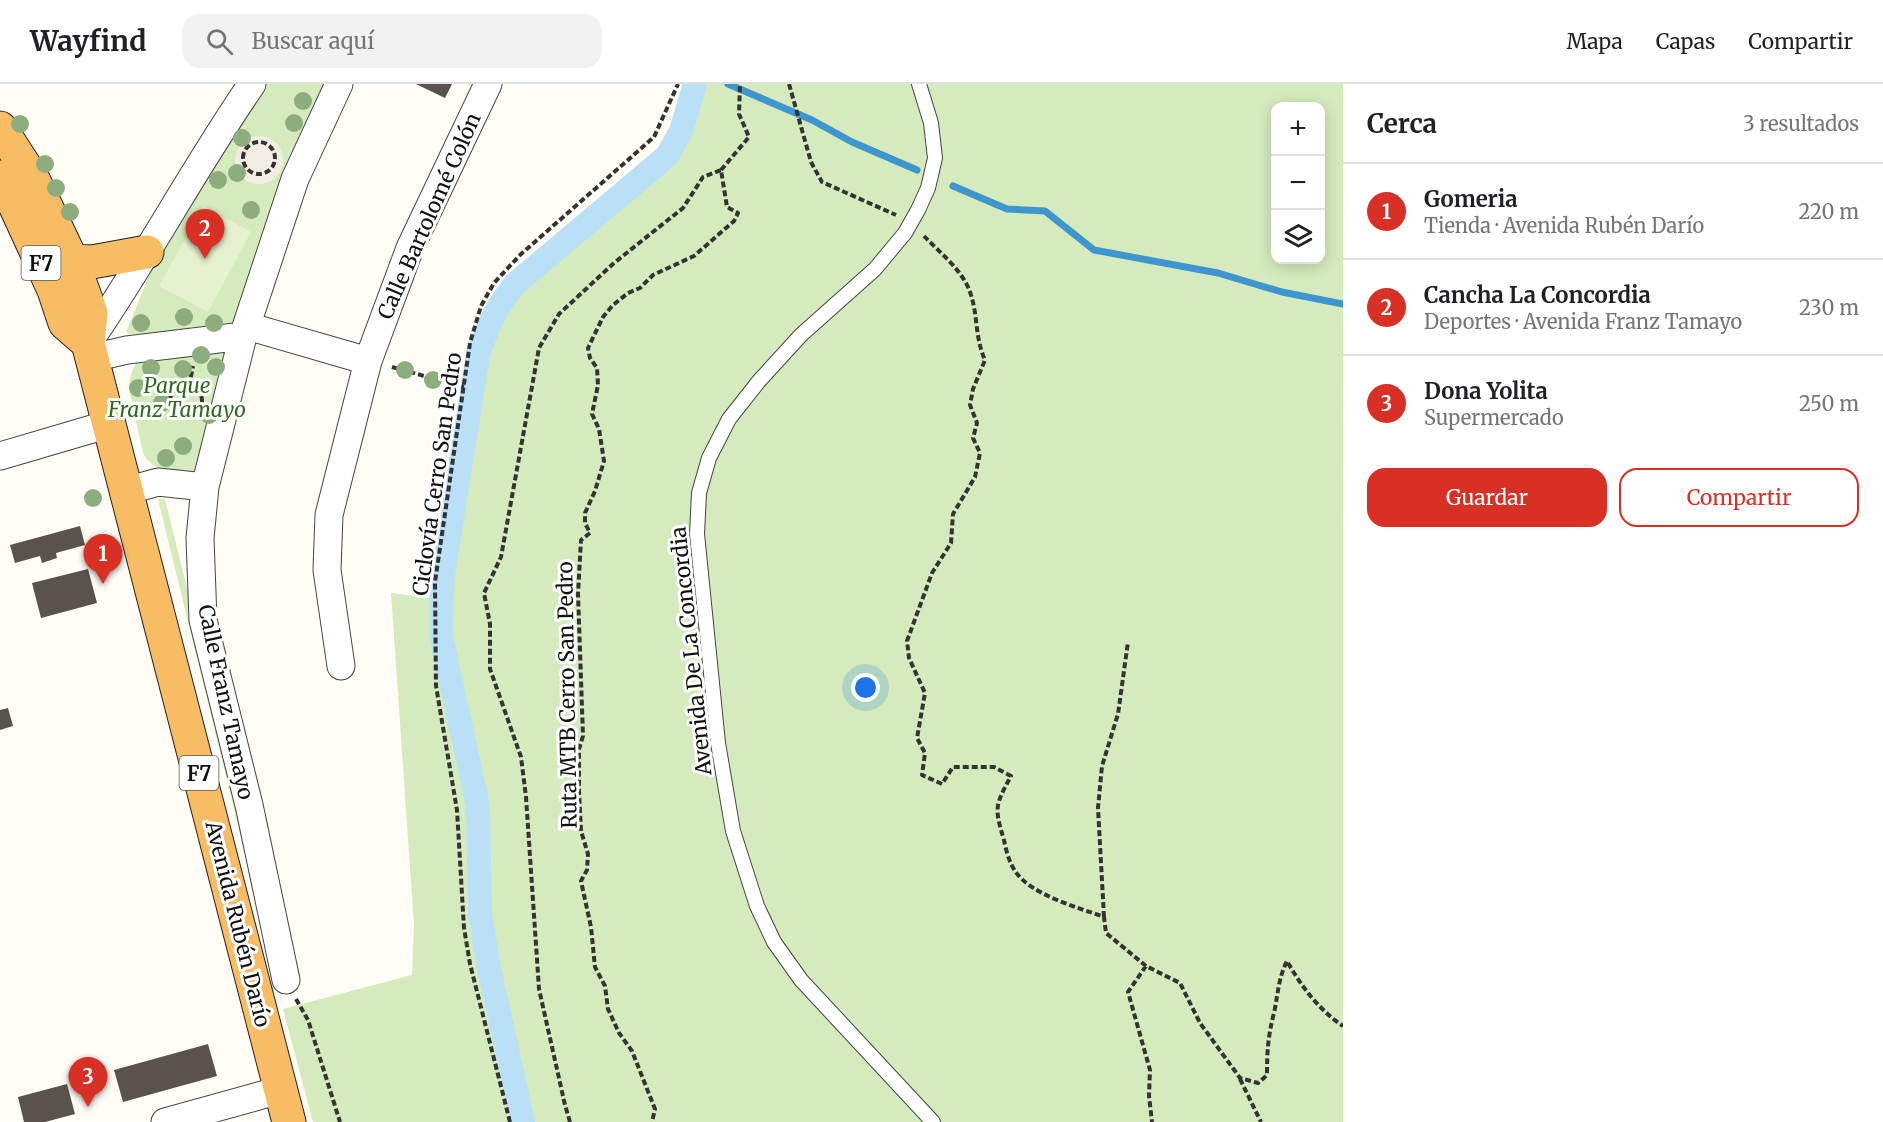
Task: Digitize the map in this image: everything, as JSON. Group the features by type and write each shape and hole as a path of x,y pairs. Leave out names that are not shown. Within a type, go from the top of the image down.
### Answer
{"highway":[{"name":"Avenida Rubén Darío","path":"0,128 33,179 72,261 91,313 90,351 122,418 126,491 289,1122"},
{"name":"F7","path":"0,177 54,290 65,323 90,351"},
{"path":"72,261 92,262 147,252"}],"street":[{"path":"252,84 218,133 115,304 90,351 127,350 245,331 368,361"},
{"name":"Calle Franz Tamayo","path":"286,980 249,805 203,620 200,538 205,487 245,331 295,178 339,84"},
{"name":"Calle Bartolomé Colón","path":"340,666 327,570 330,515 368,361 411,248 488,84"},
{"path":"0,456 122,418"},
{"path":"126,491 158,482 205,487"},
{"path":"165,1122 280,1090"}],"lane":[{"name":"Avenida De La Concordia","path":"919,84 931,123 935,158 928,188 911,223 875,269 801,335 759,381 729,419 709,458 699,493 697,534 718,743 733,831 757,906 774,942 801,980 933,1122"}],"path":[{"name":"Ciclovía Cerro San Pedro","path":"510,1122 470,964 464,928 457,810 436,686 435,582 464,387 473,334 481,306 494,283 520,255 654,137 678,84"},
{"path":"721,170 749,137 739,114 740,84"},
{"path":"789,84 811,162 822,182 888,210 911,223 960,274 971,295 978,345 985,360 973,389 970,405 977,423 973,438 980,453 975,477 953,514 951,543 932,573 907,641 909,658 925,693 917,738 925,753 922,775 942,783 953,767 994,767 1011,776 997,802 998,821 1015,871 1036,890 1104,917"},
{"path":"262,142 274,151 275,162 264,174 253,173 245,167 244,151 251,144 262,142"},
{"name":"Ruta MTB Cerro San Pedro","path":"570,1122 539,989 526,796 521,757 490,669 490,624 484,593 501,557 539,348 559,314 614,263 683,208 704,177 721,170 727,207 738,213 734,221 694,256 653,275 640,288 628,293 613,305 603,317 588,348 590,358 597,368 598,385 592,414 598,429 604,461 595,491 585,513 585,523 590,533 580,540 578,594 584,736 579,749 579,791 581,831 588,854 587,870 581,881 591,927 595,967 605,986 608,1009 619,1034 632,1051 655,1109 652,1122"},
{"path":"368,361 464,387"},
{"path":"183,386 197,390 202,399 197,413 188,417 177,414 171,406 175,391 183,386"},
{"path":"122,418 171,406"},
{"path":"1128,642 1118,714 1102,765 1098,808 1106,933 1146,966 1180,983 1200,1023 1240,1078 1261,1122"},
{"path":"1240,1078 1258,1083 1267,1075 1269,1029 1281,973 1287,961 1299,983 1333,1019 1343,1026"},
{"path":"1146,966 1128,992 1150,1070 1149,1096 1152,1122"},
{"path":"286,980 308,1020 340,1122"}],"green space":[{"name":"Parque Franz Tamayo","path":"264,84 329,84 233,327 138,338 126,332 162,243"},
{"path":"703,84 1343,84 1343,1122 313,1122 283,1009 412,975 414,925 391,593 447,600 486,353 501,311 544,264 668,162 685,140"},
{"path":"203,206 251,232 208,312 159,286"},
{"name":"Parque Franz Tamayo","path":"231,350 199,476 175,473 153,465 143,453 129,389 132,372 140,357"},
{"path":"158,499 165,499 240,802 283,1009"}],"shaded area":[{"path":"259,136 276,143 283,160 276,177 259,184 242,177 235,160 242,143"}],"building":[{"path":"416,84 452,84 445,98"},
{"path":"80,526 85,545 56,553 57,558 42,563 40,556 15,563 10,545"},
{"path":"88,569 97,603 41,618 32,583"},
{"path":"8,708 13,726 0,730 0,710"},
{"path":"208,1044 217,1076 123,1102 114,1070"},
{"path":"67,1084 75,1114 45,1122 24,1122 18,1097"}],"waterway":[{"path":"523,1122 489,968 480,914 478,806 441,636 442,581 478,355 493,318 515,284 667,156 681,131 695,84"},
{"path":"728,84 812,120 852,142 917,170"},
{"path":"953,186 1007,209 1045,211 1094,250 1218,273 1282,292 1343,304"}],"place":[{"name":"Cancha La Concordia","path":"205,259"},
{"name":"Gomeria","path":"103,584"},
{"name":"Dona Yolita","path":"88,1107"}]}
